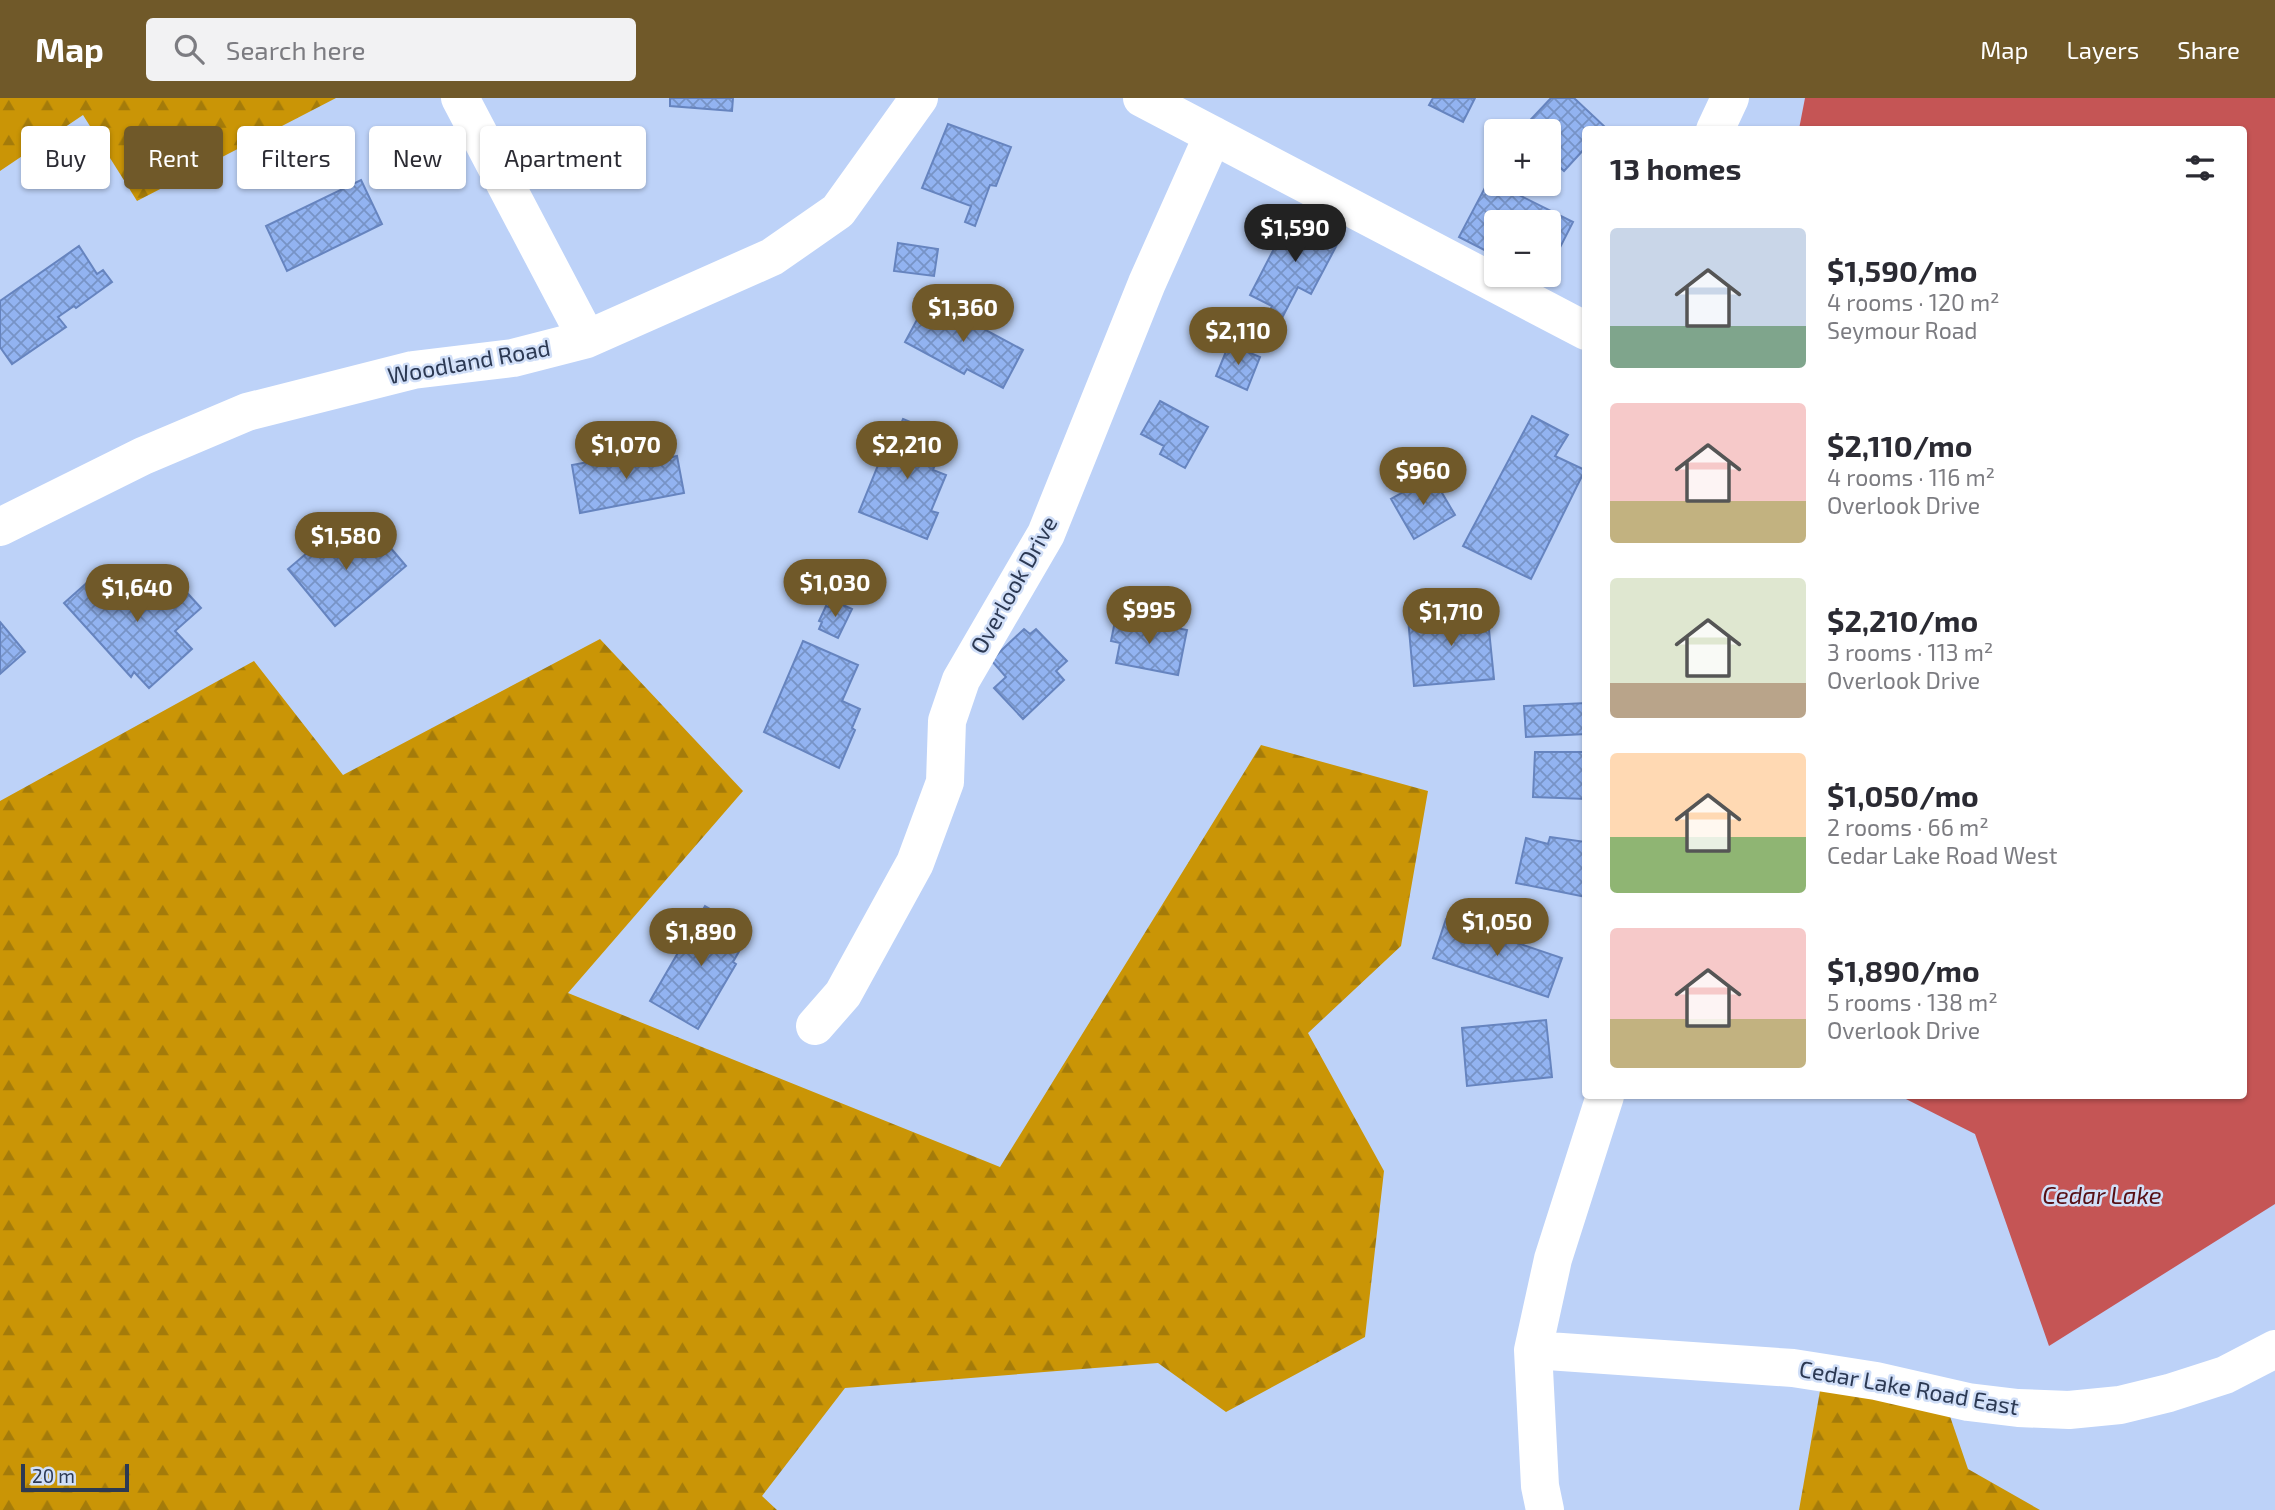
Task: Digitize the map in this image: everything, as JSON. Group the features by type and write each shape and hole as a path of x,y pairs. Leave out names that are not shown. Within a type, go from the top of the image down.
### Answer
{"street":[{"path":"460,98 587,339"},
{"name":"Woodland Road","path":"0,527 143,456 247,412 413,370 513,358 587,339 772,257 838,211 919,98"},
{"path":"1142,98 1582,329"},
{"path":"1717,126 1730,98"},
{"name":"Overlook Drive","path":"815,1026 843,994 915,863 945,782 947,721 961,680 1046,534 1147,283 1213,135"},
{"path":"1545,1510 1540,1486 1533,1350 1553,1259 1604,1099"},
{"name":"Cedar Lake Road East","path":"1533,1350 1793,1368 1877,1381 1968,1402 2018,1409 2069,1410 2120,1405 2169,1393 2225,1375 2275,1349"}],"green space":[{"path":"0,98 336,98 282,126 237,126 237,149 223,156 223,126 124,126 124,180 110,158 110,126 90,126 83,115 67,126 21,126 21,157 0,171"},
{"path":"129,189 160,189 137,201"},
{"path":"600,639 743,791 568,993 1000,1167 1261,745 1428,791 1401,946 1308,1033 1384,1171 1365,1337 1226,1412 1158,1363 845,1388 762,1496 777,1510 0,1510 0,801 254,661 343,775"},
{"path":"1824,1368 1940,1387 1968,1469 2040,1510 1799,1510"}],"water":[{"name":"Cedar Lake","path":"1805,98 2275,98 2275,1204 2049,1346 1975,1134 1906,1099 2247,1099 2247,126 1800,126"}],"building":[{"path":"670,98 733,98 732,111 670,106"},
{"path":"1433,98 1475,98 1463,122 1429,105"},
{"path":"1551,98 1574,98 1604,126 1582,126 1582,151 1564,171 1561,168 1561,119 1531,119"},
{"path":"948,124 1011,147 996,186 990,185 975,226 965,222 971,206 922,188"},
{"path":"361,180 382,224 287,271 266,226 342,189 355,189 355,183"},
{"path":"1484,190 1484,196 1521,196 1549,210 1484,210 1484,250 1459,237"},
{"path":"1293,212 1341,237 1311,294 1298,287 1281,320 1268,314 1272,306 1250,295"},
{"path":"1561,216 1573,222 1561,246"},
{"path":"898,243 938,249 934,276 894,271"},
{"path":"79,246 97,274 103,270 112,282 76,308 74,306 58,317 66,327 12,364 0,347 0,301"},
{"path":"928,299 1023,350 1003,388 967,369 964,374 905,342"},
{"path":"1229,344 1260,357 1247,390 1216,376"},
{"path":"1160,401 1208,427 1185,468 1160,454 1164,446 1141,434"},
{"path":"1532,416 1568,435 1555,456 1582,469 1582,476 1531,579 1463,546"},
{"path":"903,419 946,437 933,470 946,475 931,511 938,513 927,539 859,512 885,448 890,450"},
{"path":"652,450 654,461 677,456 684,493 580,513 572,465"},
{"path":"1432,476 1455,515 1414,539 1391,499"},
{"path":"372,526 406,566 335,626 288,569 334,530 347,546"},
{"path":"98,573 124,601 146,581 153,588 169,573 201,608 175,631 192,649 149,688 134,672 131,677 64,603"},
{"path":"832,600 852,609 838,638 819,629 822,622 819,621"},
{"path":"1487,610 1494,679 1414,686 1408,618"},
{"path":"1126,618 1187,630 1178,675 1116,663 1120,643 1111,641 1115,621 1125,623"},
{"path":"0,622 25,652 0,674"},
{"path":"1024,629 1030,634 1036,629 1067,661 1056,671 1064,680 1023,719 994,688 1006,677 991,660"},
{"path":"803,641 858,665 842,701 860,709 852,728 855,730 839,768 764,732"},
{"path":"1582,703 1582,734 1526,737 1524,706"},
{"path":"1535,752 1582,752 1582,799 1533,797"},
{"path":"1550,837 1582,841 1582,896 1516,883 1526,838 1548,844"},
{"path":"705,906 750,932 733,962 736,964 698,1029 650,1001"},
{"path":"1446,919 1562,958 1548,997 1433,958"},
{"path":"1546,1020 1552,1077 1467,1086 1462,1028"}]}
